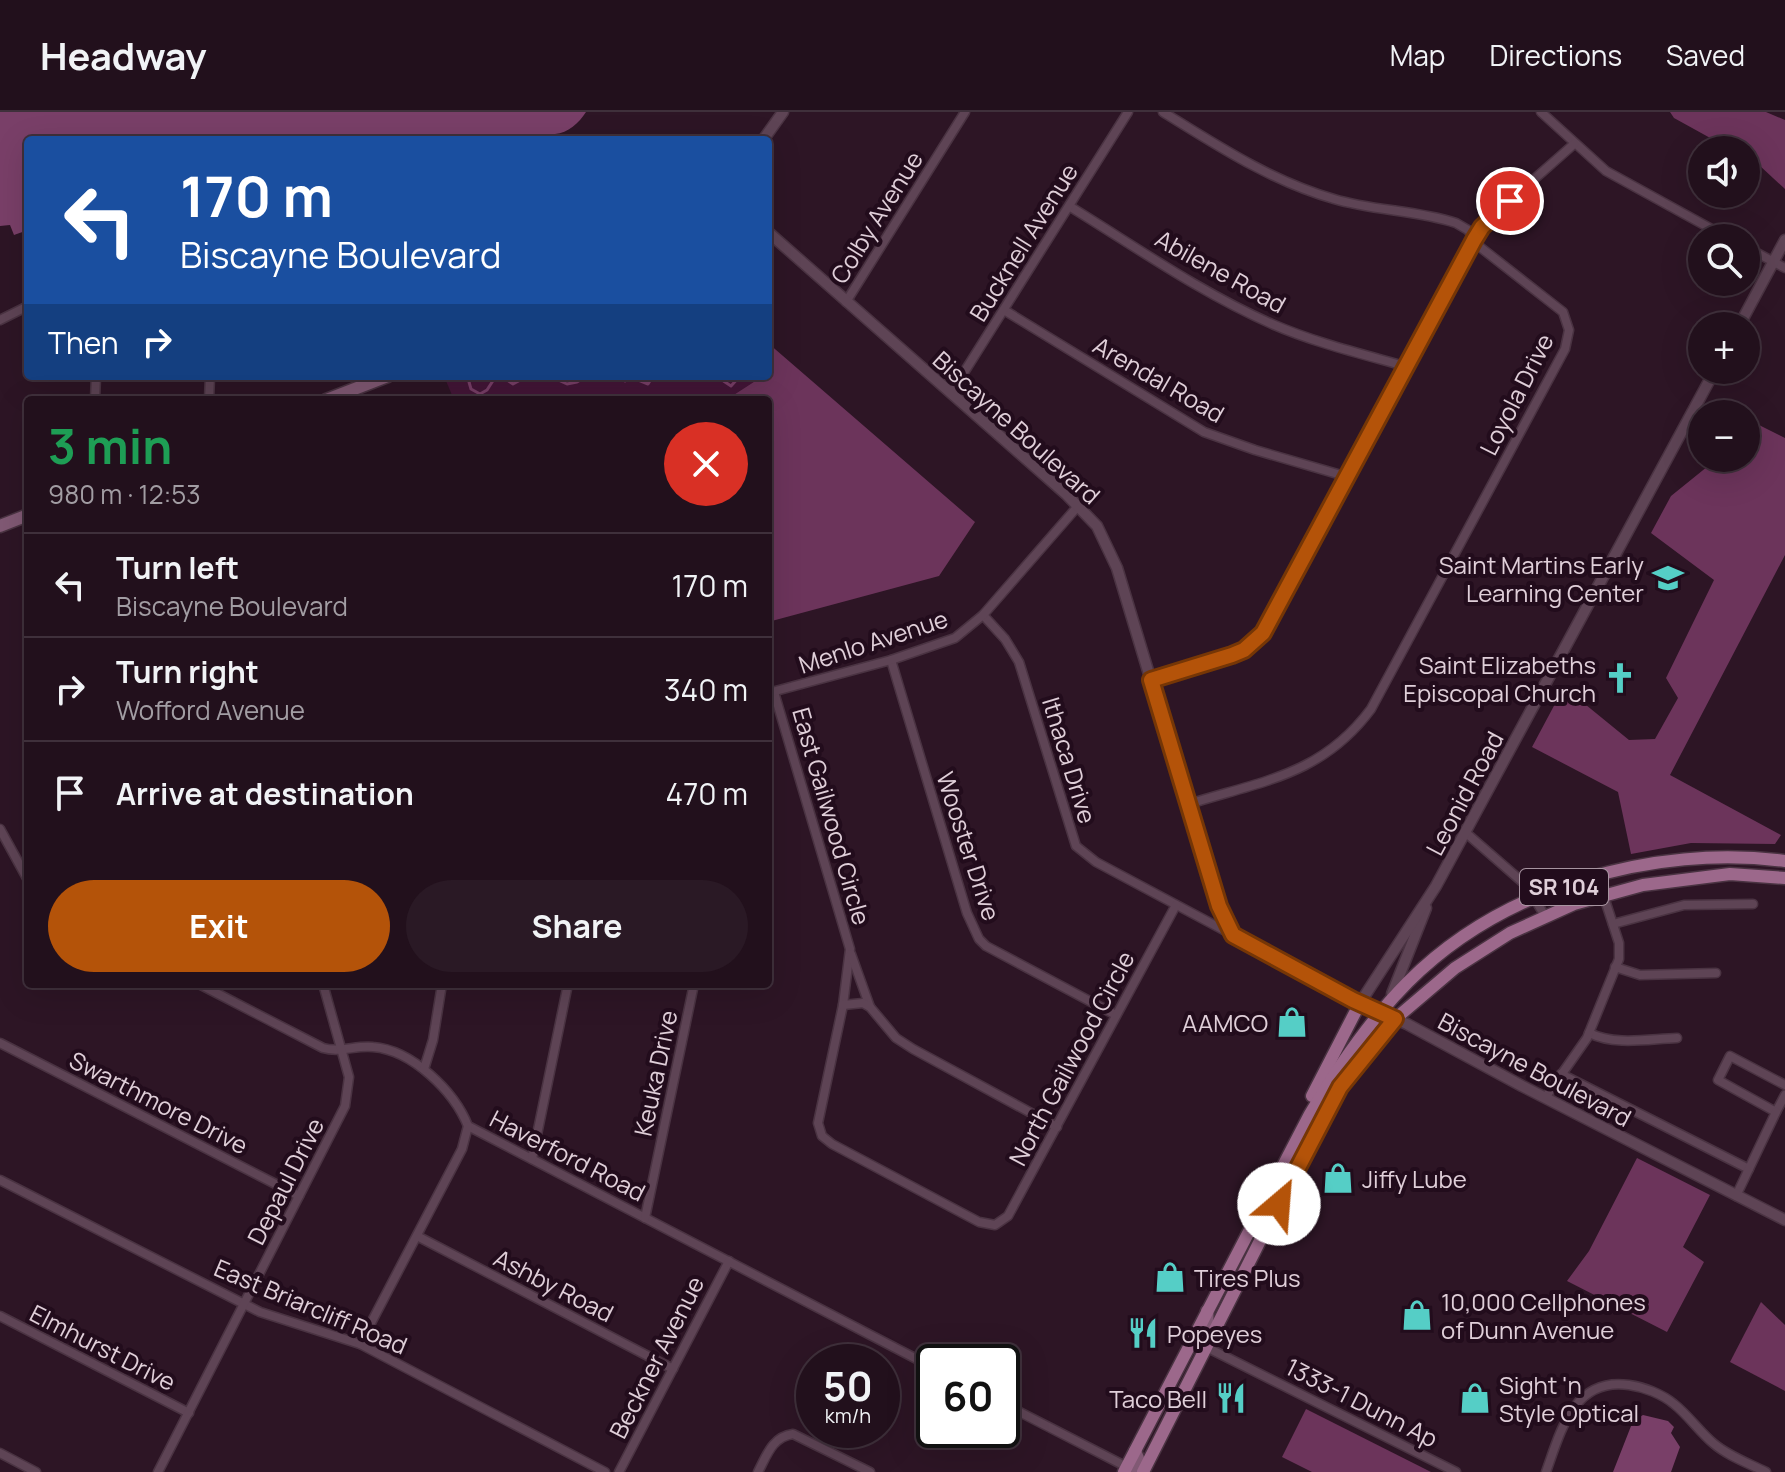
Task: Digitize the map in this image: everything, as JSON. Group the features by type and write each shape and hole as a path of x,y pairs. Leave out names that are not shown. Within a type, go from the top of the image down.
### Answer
{"main road":[{"path":"338,396 378,380"},
{"path":"0,526 24,517"},
{"name":"SR 104","path":"1129,1471 1135,1451 1291,1147 1334,1074 1409,981 1433,960 1491,921 1588,878 1666,862 1715,858 1785,861"},
{"path":"1666,862 1668,881"},
{"name":"SR 104","path":"1143,1472 1312,1138 1348,1075 1395,1019 1473,955 1545,916 1603,894 1668,881 1730,874 1785,878"},
{"path":"1291,1147 1295,1130 1360,1003"},
{"path":"1275,1211 1282,1182 1279,1171"},
{"path":"1206,1347 1207,1311"}],"street":[{"path":"766,136 783,112"},
{"name":"Colby Avenue","path":"846,302 965,112"},
{"name":"Bucknell Avenue","path":"951,393 1128,112"},
{"name":"Loyola Drive","path":"1163,112 1230,153 1311,192 1360,206 1456,223 1563,312 1569,330 1565,349 1363,721 1331,751 1304,768 1189,804"},
{"path":"1541,112 1574,144 1618,179 1702,224"},
{"path":"1151,680 1244,650 1263,633 1474,240 1488,220 1574,144"},
{"name":"Abilene Road","path":"1069,206 1240,309 1313,340 1408,367"},
{"name":"Biscayne Boulevard","path":"772,236 1097,526 1111,552 1219,906 1233,935 1785,1220"},
{"path":"1747,312 1785,240"},
{"path":"1760,254 1785,268"},
{"path":"0,320 24,308"},
{"name":"Arendal Road","path":"1004,310 1204,432 1348,477"},
{"name":"Leonid Road","path":"1381,1013 1398,984 1429,898 1707,384"},
{"name":"Menlo Avenue","path":"772,692 891,660 955,638 983,615 1078,506"},
{"name":"Ithaca Drive","path":"983,615 999,631 1019,662 1076,846 1096,862 1233,935"},
{"name":"Wooster Drive","path":"891,660 967,913 979,939 986,946 1116,1015"},
{"name":"East Gailwood Circle","path":"772,695 850,949 843,1005 818,1123 822,1136 979,1222 995,1225"},
{"path":"0,829 24,873"},
{"path":"1465,832 1527,886 1545,916"},
{"path":"1545,1098 1589,1033 1615,967 1620,949 1603,894"},
{"name":"Leonid Road","path":"1360,1003 1411,921 1429,898"},
{"path":"1613,924 1684,905 1753,904"},
{"name":"North Gailwood Circle","path":"995,1225 1008,1216 1176,905"},
{"path":"850,949 870,1007"},
{"path":"1615,967 1640,975 1716,973"},
{"name":"Haverford Road","path":"207,988 323,1048 378,1047 424,1069 448,1091 468,1126 916,1359"},
{"name":"Depaul Drive","path":"158,1472 345,1106 349,1077 324,988"},
{"path":"424,1069 433,1040 441,988"},
{"path":"532,1159 567,988"},
{"name":"Keuka Drive","path":"645,1218 693,988"},
{"path":"843,1005 863,1003 896,1038 913,1049 1057,1127"},
{"path":"1589,1033 1618,1041 1677,1038"},
{"name":"Swarthmore Drive","path":"0,1043 299,1196"},
{"path":"1776,1112 1718,1080 1730,1056 1785,1085"},
{"path":"1561,1074 1749,1169"},
{"path":"1736,1196 1785,1095"},
{"path":"360,1344 462,1149 468,1126"},
{"name":"East Briarcliff Road","path":"0,1180 244,1304 360,1344 605,1472"},
{"name":"Ashby Road","path":"417,1236 673,1369"},
{"name":"Beckner Avenue","path":"619,1472 729,1261"},
{"name":"Elmhurst Drive","path":"0,1316 189,1413"},
{"name":"1333-1 Dunn Ap","path":"1206,1347 1456,1472"},
{"path":"1546,1472 1562,1429 1581,1398 1602,1385 1618,1383 1637,1386 1674,1404 1714,1444 1766,1472"},
{"path":"1020,1413 1129,1471"},
{"path":"758,1472 774,1443 793,1434 870,1472"},
{"path":"0,1453 36,1472"}],"shaded area":[{"path":"0,112 586,112 573,127 553,136 24,136 24,231 14,235 10,225 0,226"},
{"path":"1670,112 1766,112 1785,120 1785,189 1760,166 1760,136 1707,136 1674,118"},
{"path":"772,346 975,522 939,576 772,621 772,396 732,396 757,380 772,380"},
{"path":"446,380 757,380 732,396 452,396"},
{"path":"1760,426 1785,438 1785,555 1670,775 1781,835 1775,844 1691,843 1631,854 1618,792 1532,747 1564,687 1629,740 1655,739 1678,698 1666,678 1714,580 1651,533 1671,496 1701,472 1760,472"},
{"path":"1637,1158 1710,1195 1683,1247 1704,1262 1667,1332 1567,1281 1589,1251"},
{"path":"1761,1302 1785,1325 1785,1391 1730,1362"},
{"path":"1306,1409 1431,1472 1312,1472 1282,1457"},
{"path":"1643,1415 1668,1421 1674,1427 1671,1433 1680,1447 1671,1472 1613,1472 1633,1421"}],"waterway":[{"path":"471,380 471,389 480,394 493,380"},
{"path":"507,380 513,384 520,380"},
{"path":"558,380 567,384 580,380"},
{"path":"623,380 626,380"},
{"path":"638,380 648,384 650,380"},
{"path":"722,380 731,386 736,380"}],"place":[{"name":"Saint Martins Early Learning Center","path":"1668,578"},
{"name":"Saint Elizabeths Episcopal Church","path":"1620,678"},
{"name":"AAMCO","path":"1292,1022"},
{"name":"Jiffy Lube","path":"1338,1178"},
{"name":"Tires Plus","path":"1170,1277"},
{"name":"10,000 Cellphones of Dunn Avenue","path":"1417,1315"},
{"name":"Popeyes","path":"1143,1333"},
{"name":"Taco Bell","path":"1231,1398"},
{"name":"Sight 'n Style Optical","path":"1475,1398"}],"route":[{"path":"1279,1204 1340,1087 1395,1019 1353,1000 1233,935 1219,906 1151,680 1244,650 1263,633 1474,240 1482,227 1510,201"}]}
